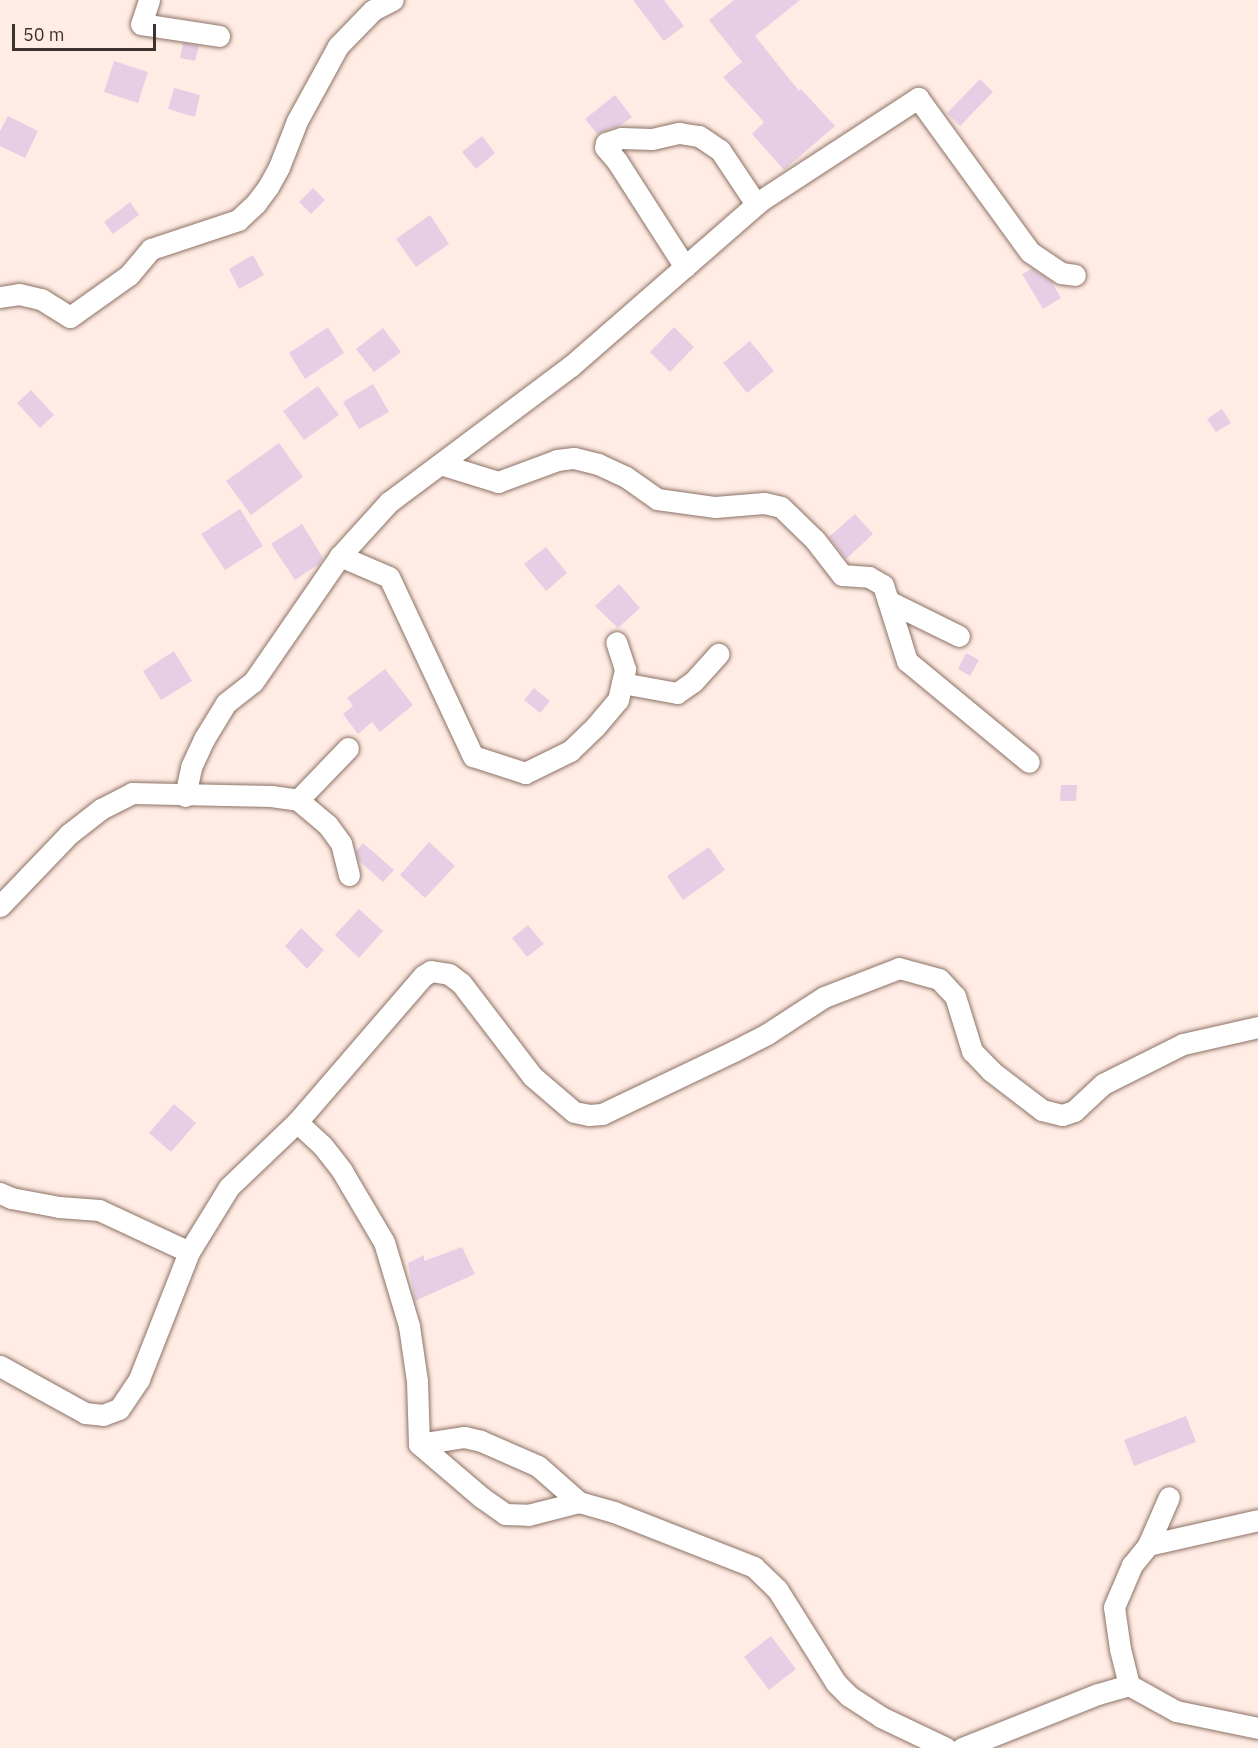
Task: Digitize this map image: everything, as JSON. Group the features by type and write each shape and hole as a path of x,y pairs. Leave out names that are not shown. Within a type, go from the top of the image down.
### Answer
{"street":[{"path":"149,0 141,24 219,36"},
{"path":"0,297 19,294 41,299 70,317 129,275 151,249 238,220 256,203 268,187 279,167 297,121 338,46 373,10 393,0"},
{"path":"185,796 191,768 204,739 226,703 253,682 340,556 389,502 571,366 756,204 918,98 1030,252 1061,273 1075,275"},
{"path":"685,267 617,161 604,147 606,143 621,138 652,139 679,133 699,136 720,150 756,204"},
{"path":"440,464 498,482 557,460 573,458 598,464 626,477 657,499 715,507 764,502 782,507 815,540 842,575 869,577 883,585 907,661 1029,762"},
{"path":"340,556 389,577 473,756 525,772 549,764 570,751 618,700 625,669 616,642"},
{"path":"888,601 959,636"},
{"path":"622,683 677,693 693,682 718,654"},
{"path":"298,800 348,748"},
{"path":"0,906 35,867 101,809 132,793 185,796 271,796 298,800 327,824 341,843 349,875"},
{"path":"0,1366 85,1413 103,1415 119,1409 139,1378 189,1252 229,1187 297,1122 393,1009 423,976 431,971 449,974 461,983 532,1076 574,1113 589,1115 602,1114 734,1051 824,997 899,968 939,979 955,996 972,1051 991,1071 1042,1110 1062,1115 1074,1111 1103,1084 1183,1044 1258,1027"},
{"path":"297,1122 322,1145 342,1171 384,1242 409,1326 417,1381 419,1444 481,1497 505,1514 528,1515 579,1502"},
{"path":"0,1193 11,1198 58,1208 99,1210 189,1252"},
{"path":"419,1444 464,1437 482,1441 538,1466 579,1502 614,1512 754,1567 777,1589 836,1683 849,1696 881,1717 946,1748"},
{"path":"1129,1685 1120,1649 1114,1607 1132,1566 1148,1545 1169,1497"},
{"path":"1148,1545 1258,1520"},
{"path":"962,1748 1098,1694 1129,1685 1176,1711 1258,1728"}],"building":[{"path":"633,0 664,0 684,26 664,41"},
{"path":"734,0 800,0 755,36 799,91 801,89 835,126 784,170 752,134 764,122 723,77 742,62 709,20"},
{"path":"183,43 199,46 195,61 180,58"},
{"path":"114,61 148,72 138,103 104,92"},
{"path":"980,79 993,92 960,126 947,113"},
{"path":"174,88 200,95 195,117 168,109"},
{"path":"615,95 632,117 621,125 597,134 585,119"},
{"path":"8,116 38,131 25,158 0,146 0,131"},
{"path":"482,136 495,153 476,169 462,152"},
{"path":"313,188 325,200 311,214 299,202"},
{"path":"130,202 139,215 113,234 104,222"},
{"path":"430,215 449,244 416,267 396,239"},
{"path":"253,255 264,275 239,289 229,269"},
{"path":"1032,269 1051,281 1061,298 1043,309 1022,274"},
{"path":"328,327 344,353 305,379 289,353"},
{"path":"674,327 694,347 670,372 650,352"},
{"path":"383,328 401,352 374,372 356,349"},
{"path":"750,341 774,371 747,393 723,363"},
{"path":"373,384 389,412 359,429 343,402"},
{"path":"318,386 339,415 304,440 283,411"},
{"path":"31,390 54,415 40,428 17,403"},
{"path":"1222,409 1231,423 1216,432 1207,419"},
{"path":"279,443 303,477 251,515 226,481"},
{"path":"240,509 263,546 225,570 201,534"},
{"path":"855,514 873,534 846,559 829,537"},
{"path":"302,524 323,558 319,564 295,580 271,544"},
{"path":"546,547 567,573 546,591 524,564"},
{"path":"619,584 640,608 618,628 595,606"},
{"path":"174,651 192,681 161,700 143,671"},
{"path":"966,653 979,660 970,676 958,669"},
{"path":"385,669 413,705 380,732 372,722 358,734 343,714 353,706 347,698"},
{"path":"534,688 550,701 540,713 524,700"},
{"path":"1061,785 1077,785 1076,801 1060,801"},
{"path":"429,842 455,866 425,898 400,875"},
{"path":"363,843 394,870 383,882 359,861 356,851"},
{"path":"709,847 725,870 683,900 667,876"},
{"path":"359,909 383,931 359,958 335,935"},
{"path":"528,925 544,944 527,957 512,938"},
{"path":"301,928 324,950 307,969 285,946"},
{"path":"174,1104 196,1123 171,1152 149,1133"},
{"path":"462,1247 475,1274 415,1301 408,1263 424,1255 424,1261"},
{"path":"1186,1416 1196,1442 1134,1466 1124,1440"},
{"path":"771,1636 796,1669 769,1690 744,1657"}]}
